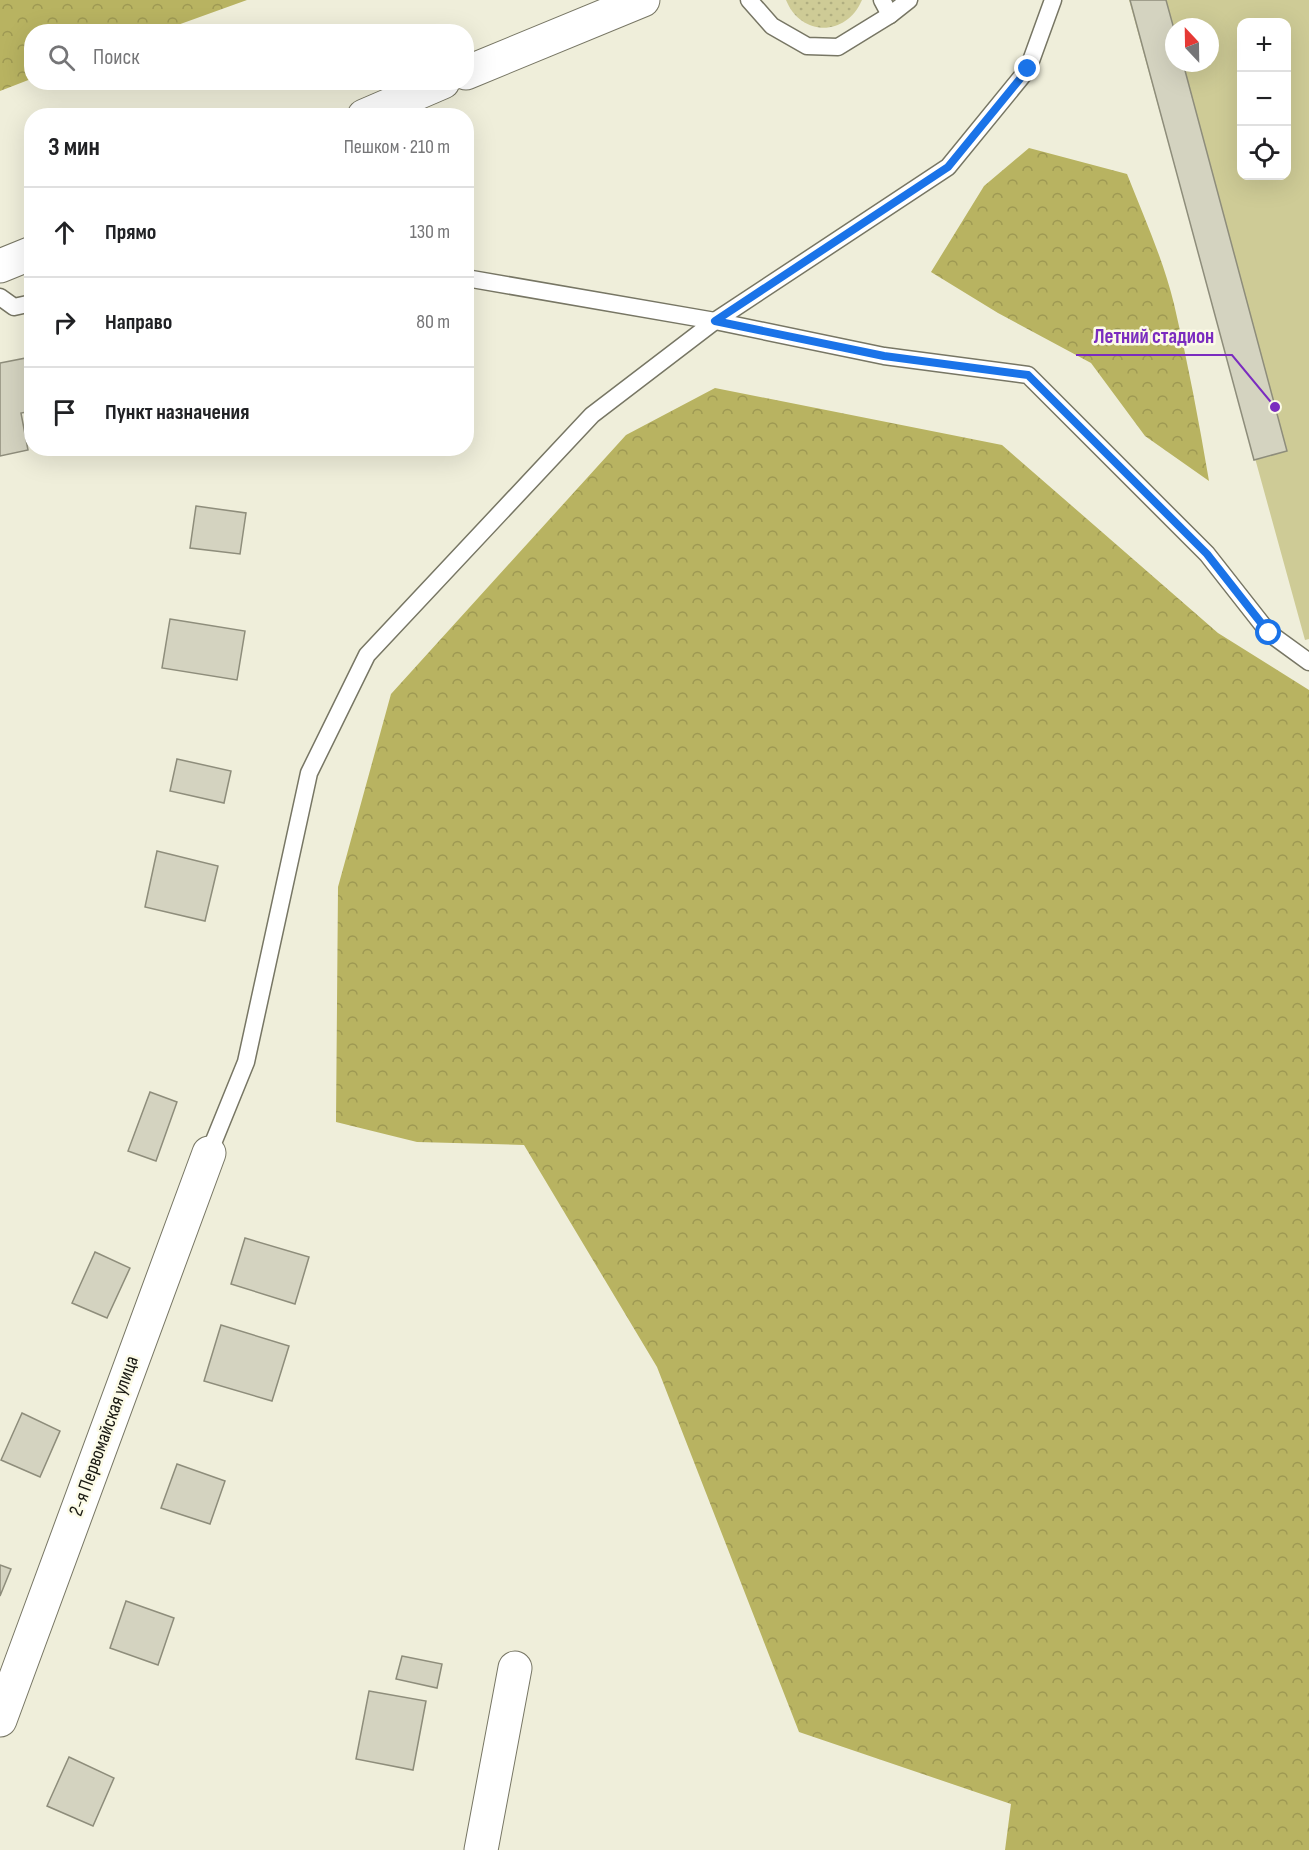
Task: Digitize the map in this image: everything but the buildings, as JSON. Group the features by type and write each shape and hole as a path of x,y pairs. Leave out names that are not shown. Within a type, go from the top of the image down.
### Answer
{"street":[{"path":"474,70 643,0"},
{"path":"382,108 424,90"},
{"path":"0,266 24,256"},
{"name":"2-я Первомайская улица","path":"0,1720 209,1153"},
{"path":"481,1850 515,1668"}],"lane":[{"path":"749,0 772,26 807,46 838,47 890,15 909,0"},
{"path":"882,0 890,15"},
{"path":"209,1153 246,1062 309,773 367,655 592,415 715,321 948,167 1028,69 1053,0"},
{"path":"474,279 715,321 884,356 1028,375 1207,554 1269,633 1309,662"},
{"path":"0,297 14,307 24,305"}],"shaded area":[{"path":"786,0 862,0 855,12 845,21 824,28 802,21"},
{"path":"1129,0 1309,0 1309,639 1305,640"}],"green space":[{"path":"0,0 247,0 180,24 24,24 24,82 0,91"},
{"path":"1029,148 1127,174 1170,287 1193,392 1209,481 1145,436 1091,363 998,313 931,272 984,186"},
{"path":"715,388 1002,445 1218,633 1309,690 1309,1850 1005,1850 1011,1804 799,1732 657,1367 524,1145 417,1142 336,1122 338,887 391,694 626,435"}],"place":[{"name":"Летний стадион","path":"1275,407"}],"route":[{"path":"1028,69 948,167 715,321 884,356 1028,375 1207,554 1269,633"}]}
